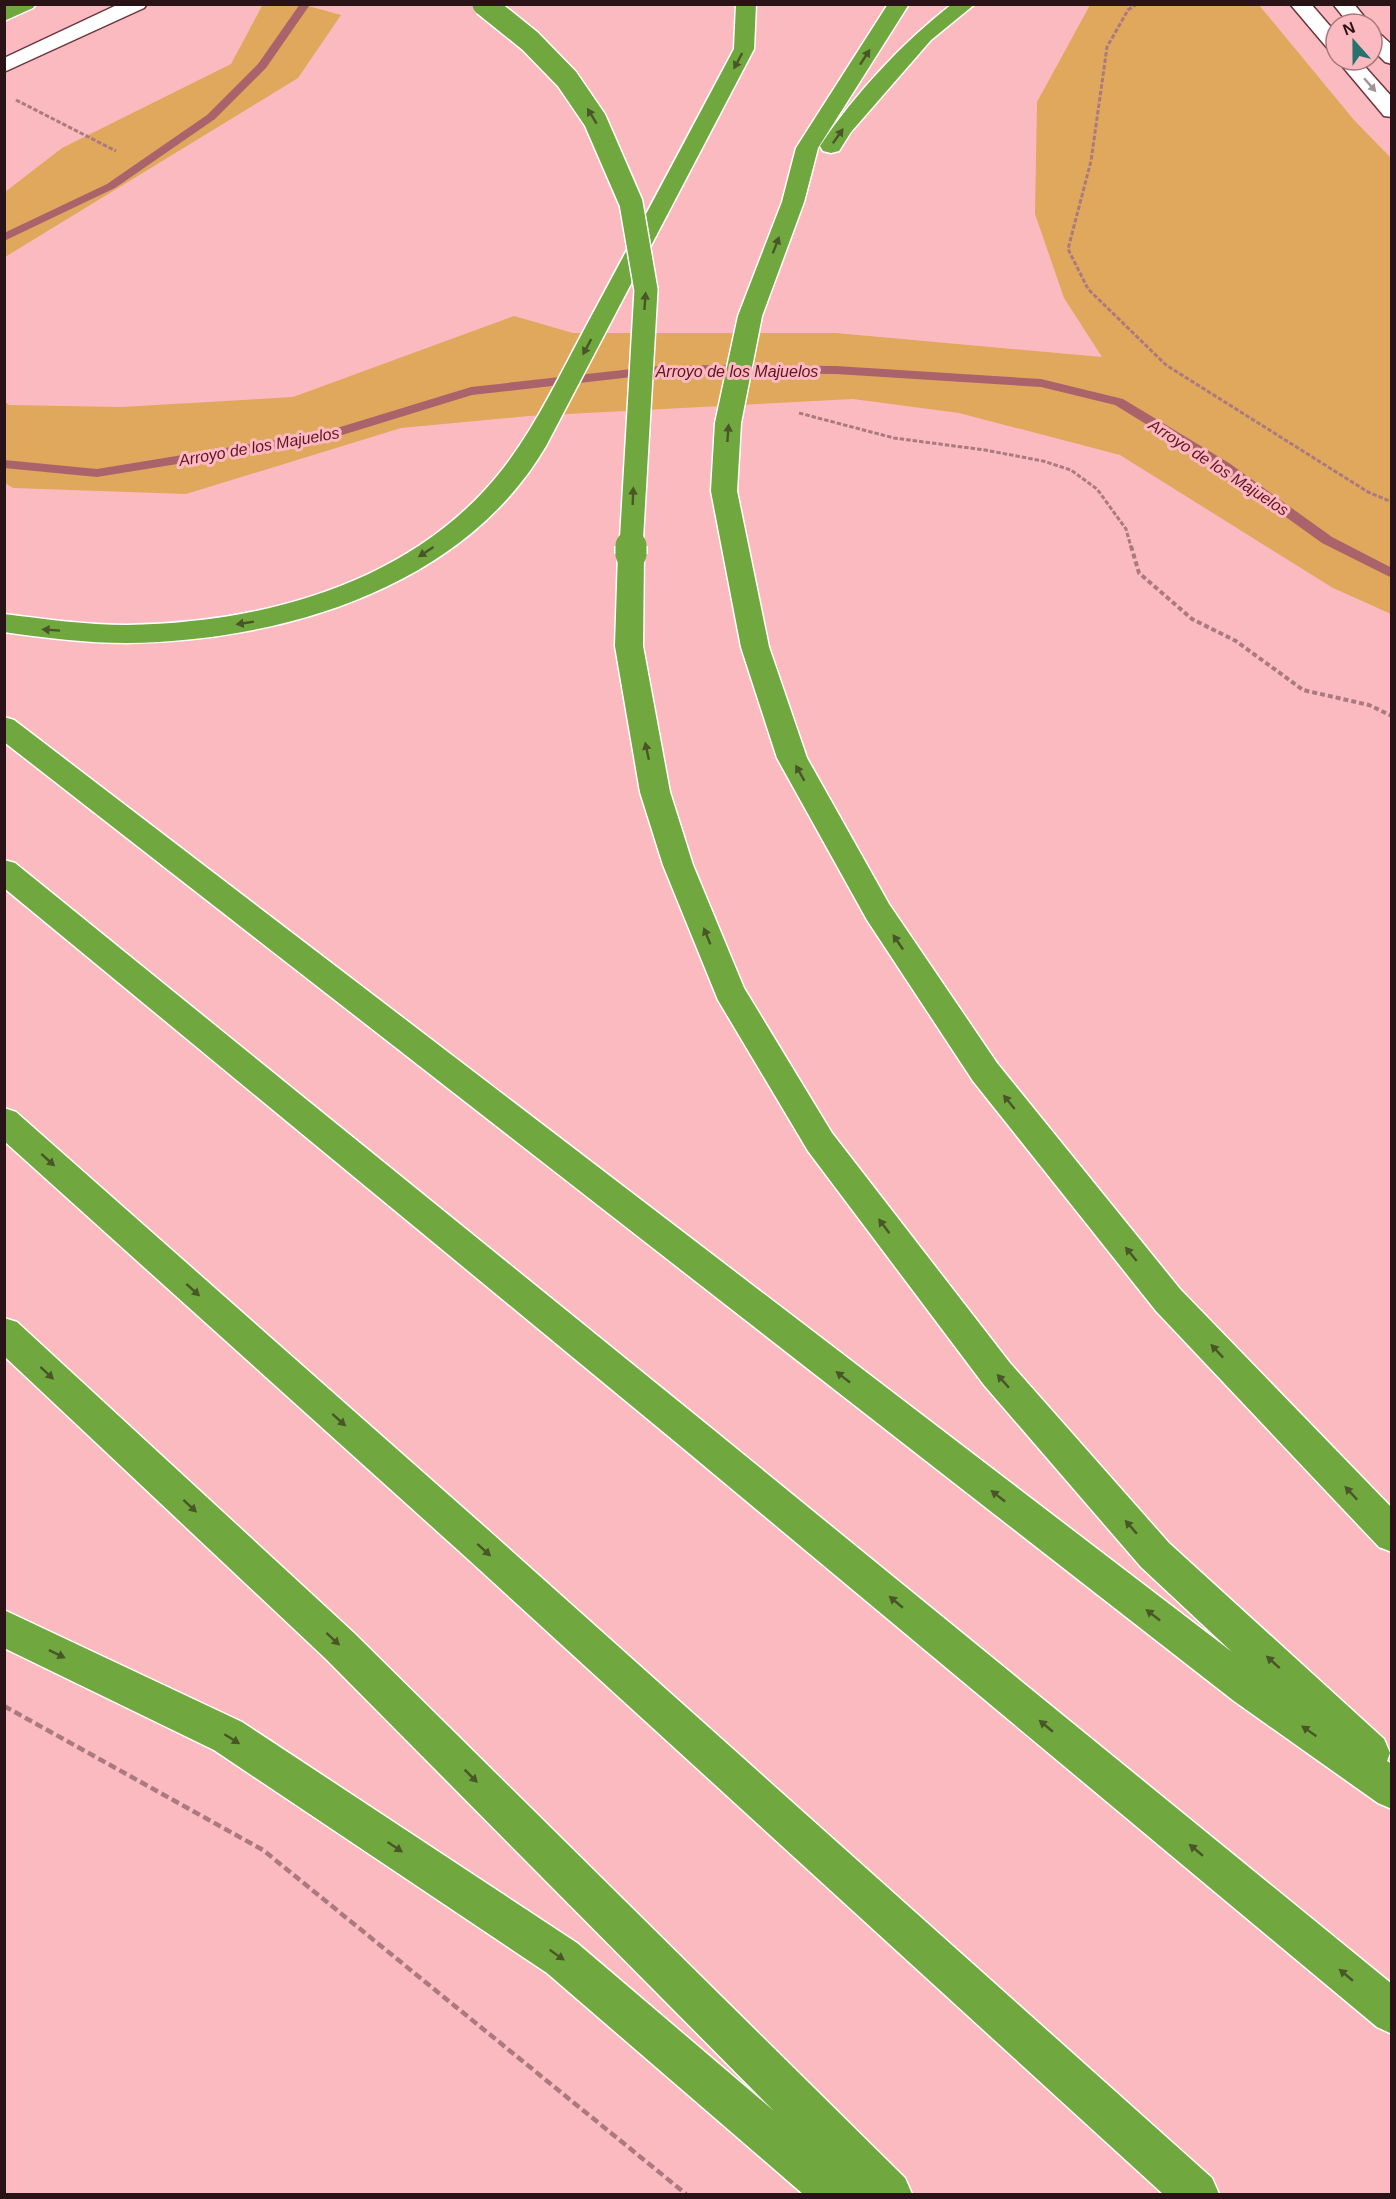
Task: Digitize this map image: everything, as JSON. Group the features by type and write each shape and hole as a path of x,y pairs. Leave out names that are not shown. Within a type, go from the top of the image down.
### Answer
{"highway":[{"path":"4,15 26,4"},
{"path":"484,4 530,41 567,79 595,120 631,203 646,290 635,453 629,646 655,792 678,865 729,991 820,1142 997,1374 1155,1555 1392,1774"},
{"path":"4,623 38,629 126,634 195,630 254,621 314,606 390,575 437,545 473,518 526,456 560,398 744,49 746,4"},
{"path":"899,4 807,148 792,202 750,316 728,423 724,491 755,647 792,758 878,912 986,1072 1168,1300 1392,1535"},
{"path":"792,202 843,129 924,36 965,4"},
{"path":"4,727 1220,1666 1392,1788"},
{"path":"4,871 1392,2012"},
{"path":"4,1121 473,1540 1196,2194"},
{"path":"4,1333 340,1646 889,2194"},
{"path":"4,1628 228,1736 562,1958 837,2194"}],"street":[{"path":"4,66 137,4"},
{"path":"1300,4 1324,32"},
{"path":"1358,72 1392,111"}],"path":[{"path":"1137,4 1128,10 1107,47 1091,161 1068,249 1088,289 1166,365 1368,492 1392,502"},
{"path":"14,99 116,151"},
{"path":"799,413 894,438 985,450 1043,461 1071,470 1097,489 1126,529 1139,573 1192,619 1236,641 1303,690 1369,705 1392,716"},
{"path":"4,1706 263,1850 686,2194"}],"shaded area":[{"path":"263,4 305,5 341,15 298,78 5,257 5,192 62,148 231,64"},
{"path":"1090,5 1259,5 1354,120 1391,158 1391,614 1333,588 1120,455 959,413 853,399 529,416 401,428 186,494 13,488 5,483 4,401 9,405 121,407 293,397 514,316 573,333 836,333 1102,357 1064,298 1035,214 1037,102"}],"waterway":[{"path":"4,238 111,186 211,117 262,66 304,6"},
{"name":"Arroyo de los Majuelos","path":"4,464 97,473 326,436 471,391 668,369 836,370 1041,383 1119,402 1224,466 1327,540 1392,574"}]}
